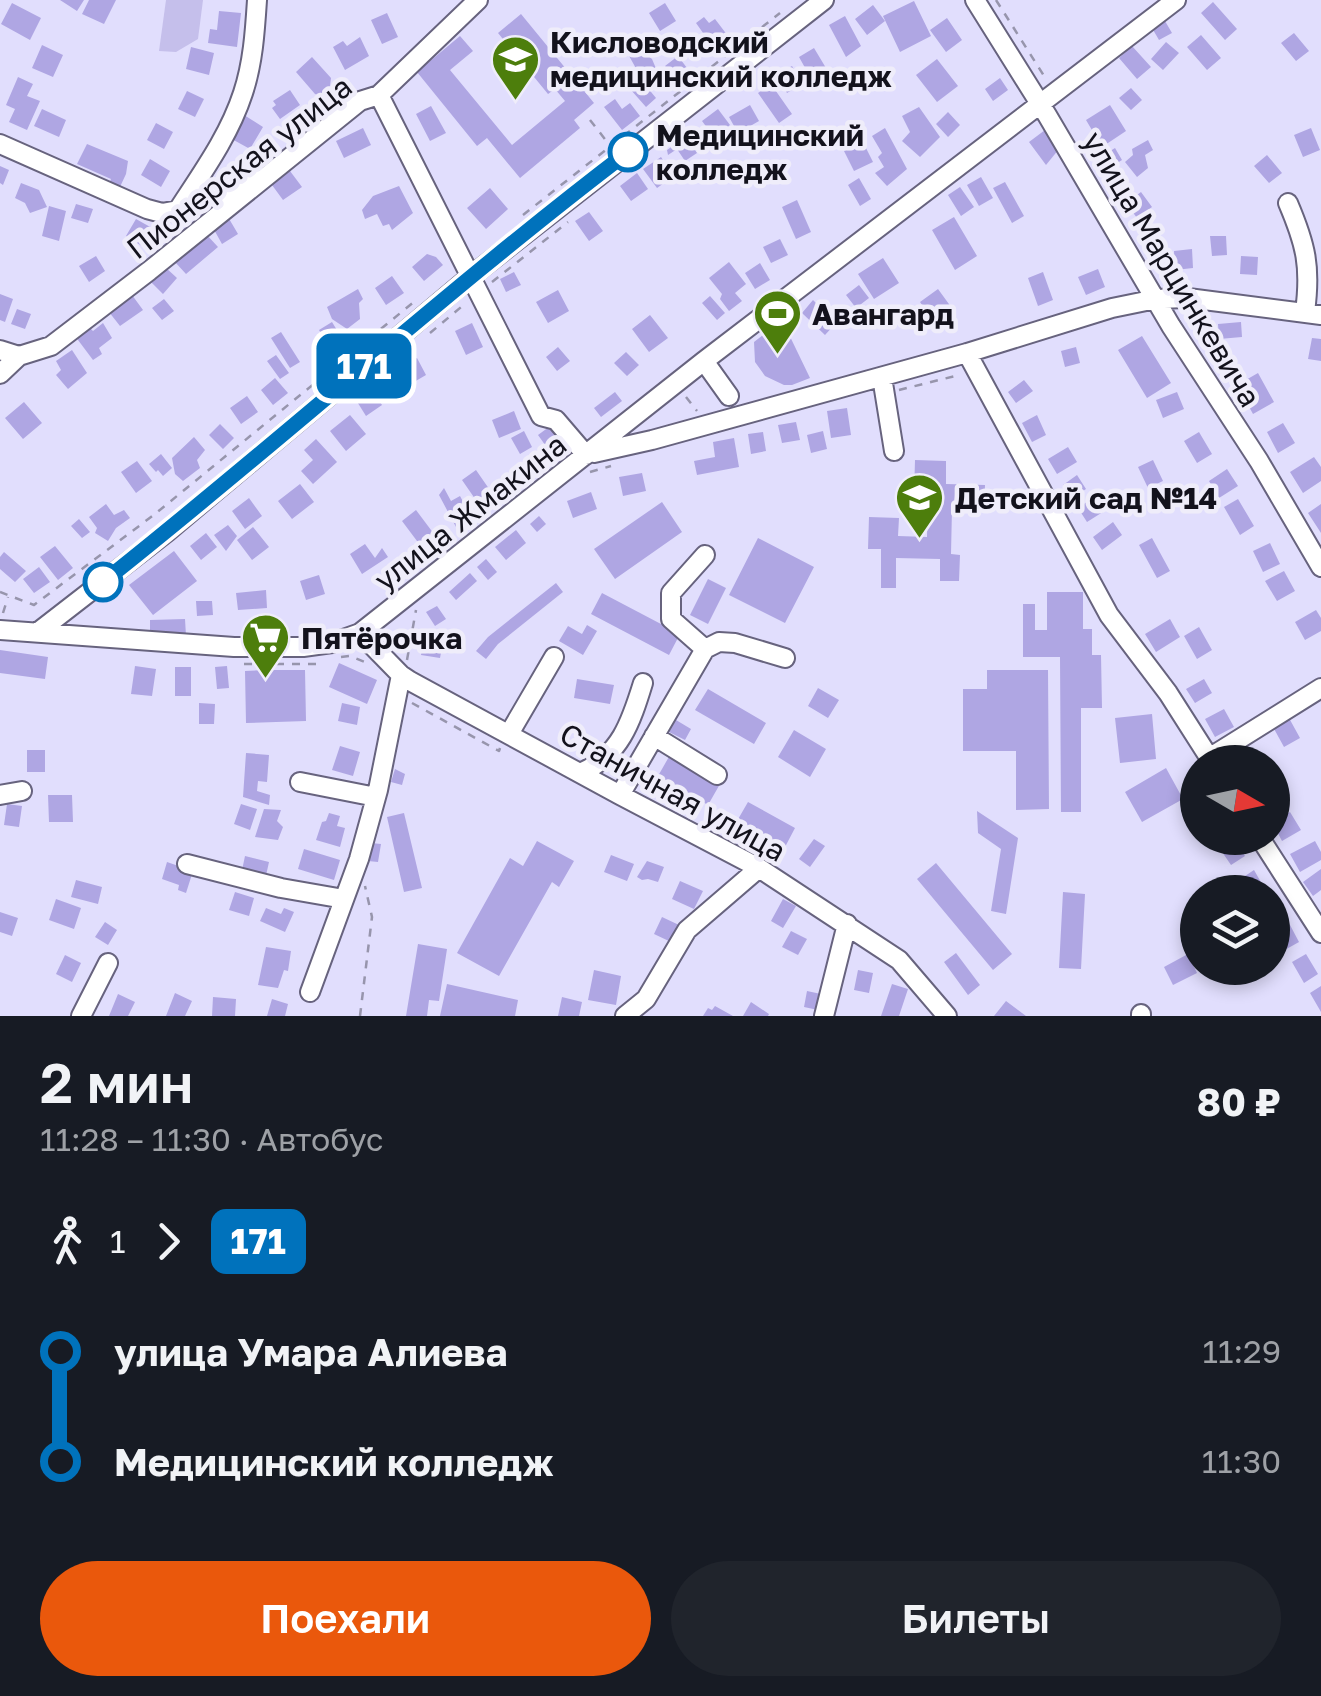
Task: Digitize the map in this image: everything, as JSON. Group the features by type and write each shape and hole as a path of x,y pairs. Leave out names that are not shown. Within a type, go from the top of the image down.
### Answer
{"street":[{"path":"178,210 223,138 243,93 254,44 257,0"},
{"name":"Пионерская улица","path":"0,374 20,356 51,346 360,101 379,95 478,0"},
{"path":"38,632 167,532 470,277 824,0"},
{"name":"улица Марцинкевича","path":"975,0 1321,567"},
{"path":"379,95 541,416 556,420 586,455 1176,0"},
{"path":"0,144 162,213 178,210 273,169"},
{"path":"1288,204 1308,262 1313,314"},
{"name":"улица Жмакина","path":"0,630 234,647 332,643 360,633 586,455 884,385 967,353 1112,308 1156,299 1188,298 1313,314"},
{"path":"0,350 20,356"},
{"path":"967,353 1110,615 1201,745"},
{"path":"704,361 730,396"},
{"path":"884,385 894,451"},
{"path":"705,556 671,593 671,619 715,641 736,643 785,658"},
{"name":"Станичная улица","path":"360,633 509,734 759,868 846,924 899,960 940,1011"},
{"path":"620,795 715,641"},
{"path":"509,734 554,658"},
{"path":"310,992 382,794 404,666"},
{"path":"580,773 605,760 613,749 631,722 643,682"},
{"path":"1234,745 1321,688"},
{"path":"654,736 718,774"},
{"path":"300,782 382,794"},
{"path":"0,796 22,791"},
{"path":"1271,855 1321,933"},
{"path":"187,864 344,900"},
{"path":"625,1016 646,999 687,930 759,868"},
{"path":"824,1016 846,924"},
{"path":"80,1016 108,963"}],"path":[{"path":"590,120 610,145"},
{"path":"884,385 976,370"},
{"path":"582,475 619,464"},
{"path":"1,619 8,596"},
{"path":"404,666 414,612"},
{"path":"408,701 499,751 509,734"},
{"path":"359,859 372,917 360,1016"}],"shaded area":[{"path":"166,0 203,0 198,39 176,52 159,51"}],"building":[{"path":"60,0 84,0 77,11"},
{"path":"89,0 116,0 104,24 82,14"},
{"path":"914,1 931,36 900,52 883,16"},
{"path":"1213,2 1237,29 1225,40 1201,13"},
{"path":"12,3 41,18 30,40 1,24"},
{"path":"665,3 676,21 660,31 649,13"},
{"path":"873,5 885,21 867,35 855,19"},
{"path":"219,11 241,13 237,47 208,43 210,29 217,30"},
{"path":"387,13 398,37 382,44 371,20"},
{"path":"521,14 594,103 574,120 580,128 520,178 487,138 477,146 417,72 460,36 473,51 450,70 512,145 565,101 555,89 548,94 498,33"},
{"path":"845,16 861,46 846,57 829,25"},
{"path":"704,17 709,23 715,19 728,36 713,47 696,23"},
{"path":"947,18 962,40 946,52 930,30"},
{"path":"1165,21 1172,33 1159,40 1152,28"},
{"path":"1294,33 1309,51 1296,61 1281,43"},
{"path":"1201,35 1221,58 1207,70 1187,47"},
{"path":"360,37 369,56 345,70 333,47 343,41 347,46"},
{"path":"637,38 660,78 650,84 638,72 623,45"},
{"path":"1166,42 1179,53 1163,70 1151,59"},
{"path":"42,45 63,55 53,77 32,68"},
{"path":"1132,46 1151,67 1137,79 1119,58"},
{"path":"191,47 214,53 209,75 186,69"},
{"path":"814,48 829,73 813,82 799,57"},
{"path":"678,56 690,72 676,82 665,66"},
{"path":"312,57 331,78 330,86 321,96 296,72"},
{"path":"937,59 958,86 937,102 916,75"},
{"path":"792,66 802,84 787,93 777,75"},
{"path":"18,77 33,84 27,96 40,101 27,130 9,122 15,109 6,105"},
{"path":"1000,78 1008,90 993,101 985,89"},
{"path":"642,81 656,98 646,107 631,90"},
{"path":"771,84 792,114 779,123 758,93"},
{"path":"1131,88 1142,100 1131,110 1119,98"},
{"path":"290,90 300,105 280,119 272,108 276,105 273,101"},
{"path":"187,91 204,99 195,117 178,109"},
{"path":"615,99 622,109 630,103 640,116 622,130 604,107"},
{"path":"750,105 759,121 738,133 729,117"},
{"path":"1110,105 1126,131 1102,147 1086,120"},
{"path":"431,106 446,133 430,141 416,114"},
{"path":"919,107 940,137 920,157 902,141 910,132 902,116"},
{"path":"42,109 66,120 59,137 34,126"},
{"path":"718,109 730,125 714,137 702,121"},
{"path":"948,112 960,125 948,137 936,124"},
{"path":"244,115 263,127 250,149 230,138"},
{"path":"156,123 173,132 164,149 147,140"},
{"path":"363,128 371,145 344,158 336,141"},
{"path":"885,128 907,169 887,186 875,173 884,167 878,157 882,153 872,136"},
{"path":"1311,128 1320,150 1303,157 1294,135"},
{"path":"1045,130 1059,149 1046,165 1029,142"},
{"path":"686,137 697,153 685,161 677,149 668,155 667,150"},
{"path":"1148,140 1153,150 1145,155 1148,168 1137,177 1125,162 1133,155 1132,149"},
{"path":"863,142 873,162 854,171 844,151"},
{"path":"87,144 128,161 119,189 109,184 111,179 77,164"},
{"path":"1115,148 1122,160 1106,170 1099,158"},
{"path":"1267,155 1282,173 1269,183 1254,166"},
{"path":"661,157 674,176 657,188 643,169"},
{"path":"150,159 170,171 161,187 141,175"},
{"path":"0,166 9,170 3,185 0,183"},
{"path":"290,171 302,187 283,200 272,185"},
{"path":"637,173 648,189 631,201 620,186"},
{"path":"981,177 993,198 979,206 967,185"},
{"path":"859,178 871,199 860,206 848,185"},
{"path":"1005,182 1024,216 1012,223 993,188"},
{"path":"21,183 39,190 47,207 30,213 25,203 15,198"},
{"path":"399,186 413,213 392,230 389,224 383,226 377,214 365,219 362,210 373,196"},
{"path":"960,187 974,207 961,216 948,195"},
{"path":"490,188 508,209 486,229 467,208"},
{"path":"1141,192 1152,207 1137,218 1126,203"},
{"path":"797,200 811,232 796,239 782,207"},
{"path":"76,204 93,209 88,223 71,218"},
{"path":"49,206 66,211 59,241 42,236"},
{"path":"589,212 603,231 589,241 575,221"},
{"path":"228,217 238,234 222,244 212,226"},
{"path":"954,217 977,256 955,270 932,230"},
{"path":"136,219 152,228 142,246 126,236"},
{"path":"206,234 218,247 186,274 175,262"},
{"path":"1210,236 1226,236 1227,255 1212,256"},
{"path":"780,239 788,255 771,263 763,247"},
{"path":"1192,249 1193,268 1175,270 1174,251"},
{"path":"427,254 443,265 424,281 412,267"},
{"path":"96,256 105,271 89,282 79,266"},
{"path":"1241,256 1258,257 1257,275 1240,274"},
{"path":"883,258 899,283 874,299 858,274"},
{"path":"729,262 746,284 735,293 742,301 729,311 709,278"},
{"path":"760,263 770,280 755,289 745,273"},
{"path":"165,267 177,278 163,294 151,282"},
{"path":"1098,269 1105,287 1086,295 1078,277"},
{"path":"514,272 521,285 506,292 500,279"},
{"path":"1043,272 1053,300 1038,306 1028,278"},
{"path":"392,276 404,293 386,305 375,288"},
{"path":"859,285 869,298 856,308 846,295"},
{"path":"358,289 363,299 359,303 360,319 347,329 332,319 327,307"},
{"path":"938,289 954,311 936,325 920,302"},
{"path":"558,290 569,311 548,323 536,302"},
{"path":"0,294 13,299 5,322 0,320"},
{"path":"132,295 143,310 120,326 109,312"},
{"path":"710,296 725,313 717,320 702,303"},
{"path":"164,299 174,311 162,320 152,308"},
{"path":"813,300 836,323 825,335 802,313"},
{"path":"17,309 31,314 25,329 11,324"},
{"path":"650,315 668,338 649,352 632,329"},
{"name":"Авангард","path":"782,320 810,378 792,385 765,376 755,362 754,342"},
{"path":"332,322 346,345 324,358 317,346 325,340 319,330"},
{"path":"1205,322 1213,338 1202,343 1194,328"},
{"path":"1241,322 1242,337 1219,339 1218,324"},
{"path":"103,323 112,338 99,348 102,354 93,360 75,336 88,326 93,331"},
{"path":"472,323 483,347 466,355 455,331"},
{"path":"281,332 300,362 290,368 271,338"},
{"path":"1142,336 1171,383 1147,398 1118,350"},
{"path":"1312,338 1321,339 1321,361 1308,359"},
{"path":"558,347 570,361 557,371 546,357"},
{"path":"1076,347 1080,363 1065,367 1061,351"},
{"path":"72,350 87,373 68,389 56,375 61,370 56,361"},
{"path":"626,352 639,365 627,376 614,363"},
{"path":"276,355 289,373 280,379 267,361"},
{"path":"417,358 426,375 402,389 392,372"},
{"path":"1258,373 1274,402 1253,414 1237,385"},
{"path":"275,378 288,393 273,405 261,390"},
{"path":"1024,380 1033,391 1016,403 1008,392"},
{"path":"372,389 382,405 366,416 356,400"},
{"path":"615,392 622,401 601,417 594,408"},
{"path":"1177,392 1184,409 1163,418 1156,400"},
{"path":"247,396 258,412 241,424 230,408"},
{"path":"24,402 42,423 23,439 5,418"},
{"path":"847,408 851,435 831,438 827,411"},
{"path":"514,411 521,429 499,438 492,420"},
{"path":"350,415 366,434 346,451 330,431"},
{"path":"1037,415 1046,435 1032,442 1022,423"},
{"path":"796,422 800,440 782,443 778,425"},
{"path":"1283,423 1295,443 1278,453 1267,432"},
{"path":"220,424 234,438 223,449 209,435"},
{"path":"553,424 564,438 548,449 538,435"},
{"path":"524,431 532,447 520,454 511,438"},
{"path":"823,431 827,449 811,453 807,435"},
{"path":"763,432 766,451 751,454 748,434"},
{"path":"1199,432 1212,454 1197,463 1184,441"},
{"path":"194,437 205,450 197,460 200,468 183,481 175,474 172,458"},
{"path":"734,438 739,467 697,475 694,461 715,457 713,442"},
{"path":"316,439 337,462 313,484 301,471 313,460 304,450"},
{"path":"1068,447 1077,462 1057,474 1048,459"},
{"path":"161,454 172,468 163,476 149,464"},
{"path":"1314,457 1321,467 1321,481 1303,493 1290,472"},
{"path":"915,460 946,461 946,484 985,485 984,509 952,508 951,554 960,555 959,581 940,581 940,559 896,558 896,588 881,588 881,549 868,549 869,517 899,518 898,536 927,537 928,497 914,496"},
{"path":"1153,460 1163,481 1148,488 1138,467"},
{"path":"137,461 152,481 136,493 121,472"},
{"path":"1227,469 1238,486 1219,498 1209,481"},
{"path":"476,470 494,496 480,506 462,480"},
{"path":"642,473 646,491 623,496 619,477"},
{"path":"1077,475 1086,489 1072,498 1063,485"},
{"path":"300,484 314,502 292,519 278,501"},
{"path":"444,488 451,501 460,496 468,511 463,514 467,521 456,527 439,495"},
{"path":"591,492 597,509 573,518 567,501"},
{"path":"1097,495 1106,510 1087,522 1078,508"},
{"path":"249,498 262,516 245,529 232,511"},
{"path":"1238,499 1254,526 1240,535 1224,507"},
{"path":"662,502 682,532 615,579 594,549"},
{"path":"106,504 114,515 124,510 130,518 116,528 108,541 95,533 97,528 89,517"},
{"path":"1321,504 1321,533 1308,513"},
{"path":"416,510 437,538 423,549 402,521"},
{"path":"539,516 546,524 537,532 530,524"},
{"path":"79,519 90,532 82,538 71,526"},
{"path":"1113,522 1122,535 1102,550 1093,537"},
{"path":"228,525 237,536 226,551 214,535"},
{"path":"253,527 269,547 252,560 237,540"},
{"path":"516,530 526,543 506,560 495,547"},
{"path":"206,533 217,547 201,560 190,546"},
{"path":"758,538 814,567 785,623 729,595"},
{"path":"1152,538 1170,571 1157,578 1139,545"},
{"path":"1270,543 1280,564 1263,572 1253,551"},
{"path":"365,544 375,558 382,548 388,557 362,574 350,554"},
{"path":"55,546 73,568 58,580 40,557"},
{"path":"174,551 197,581 153,615 129,585"},
{"path":"4,552 26,571 15,582 0,569"},
{"path":"486,559 497,572 488,580 477,567"},
{"path":"39,567 50,582 34,593 23,579"},
{"path":"1284,571 1295,591 1277,601 1265,581"},
{"path":"470,573 477,581 456,600 449,592"},
{"path":"319,575 325,594 306,600 300,581"},
{"path":"708,579 726,588 708,624 690,615"},
{"path":"556,583 563,592 498,644 486,659 476,651 488,637"},
{"path":"266,590 267,608 238,610 236,593"},
{"path":"1047,592 1083,592 1083,629 1092,629 1092,655 1101,655 1102,708 1081,708 1081,812 1061,812 1060,657 1023,657 1023,604 1035,604 1035,630 1047,630"},
{"path":"602,593 680,634 669,655 591,614"},
{"path":"196,601 212,601 213,615 197,616"},
{"path":"437,606 446,619 435,626 426,612"},
{"path":"1316,610 1321,618 1321,631 1305,640 1295,622"},
{"path":"185,619 186,636 150,636 150,620"},
{"path":"1170,619 1180,637 1156,652 1145,634"},
{"path":"587,625 597,631 583,655 559,641 568,626 582,634"},
{"path":"1199,627 1212,650 1197,659 1184,636"},
{"path":"425,633 444,637 440,658 421,655"},
{"path":"0,650 48,657 45,679 0,673"},
{"path":"339,663 377,680 367,704 329,687"},
{"path":"135,666 156,669 152,696 131,694"},
{"path":"227,666 229,688 217,689 215,667"},
{"path":"175,667 191,667 191,696 175,696"},
{"path":"305,670 306,721 246,723 245,671"},
{"path":"987,670 1048,670 1049,809 1016,810 1016,751 963,751 963,689 987,689"},
{"path":"577,679 614,685 610,704 574,698"},
{"path":"1204,679 1212,693 1195,703 1186,689"},
{"path":"818,688 839,700 828,718 808,706"},
{"path":"708,689 766,723 754,744 695,710"},
{"path":"199,703 215,704 214,724 199,724"},
{"path":"342,703 360,707 357,725 338,721"},
{"path":"1224,709 1234,727 1215,737 1205,719"},
{"path":"1152,714 1156,759 1120,763 1115,718"},
{"path":"1289,718 1300,738 1283,745 1273,727"},
{"path":"676,720 691,729 685,740 669,732"},
{"path":"794,730 826,749 810,777 778,757"},
{"path":"340,746 360,752 353,776 332,770"},
{"path":"27,750 45,750 45,772 27,772"},
{"path":"246,753 269,755 267,782 258,781 257,791 270,795 269,805 243,797"},
{"path":"670,755 720,784 708,805 658,776"},
{"path":"1166,768 1180,801 1142,822 1125,792"},
{"path":"395,769 405,774 402,785 391,782"},
{"path":"48,795 72,795 73,822 49,822"},
{"path":"748,802 795,828 785,847 737,821"},
{"path":"7,804 22,806 19,827 4,825"},
{"path":"241,804 257,809 250,830 234,824"},
{"path":"264,809 281,810 277,821 283,827 278,840 255,837"},
{"path":"977,811 1018,838 1006,914 991,911 1001,849 978,833"},
{"path":"1290,812 1301,830 1290,836"},
{"path":"329,813 340,816 337,826 345,828 340,847 316,840"},
{"path":"404,813 422,888 404,892 387,817"},
{"path":"814,839 825,846 810,867 799,859"},
{"path":"537,841 574,861 559,887 552,882 499,976 457,953 510,858 523,866"},
{"path":"1315,841 1321,860 1300,872 1290,854"},
{"path":"371,843 381,844 378,862 368,861"},
{"path":"304,849 340,860 334,880 298,869"},
{"path":"611,855 634,864 627,881 604,872"},
{"path":"1224,855 1244,855 1245,856 1231,865"},
{"path":"245,856 269,862 265,880 241,875"},
{"path":"647,861 664,867 658,882 637,877"},
{"path":"167,862 193,871 186,893 178,890 179,885 162,879"},
{"path":"936,863 1012,954 993,970 917,879"},
{"path":"1321,869 1321,890 1313,896 1303,882"},
{"path":"76,880 102,887 98,904 71,897"},
{"path":"680,881 703,891 694,909 672,899"},
{"path":"235,892 254,898 249,916 229,910"},
{"path":"1063,892 1085,894 1081,969 1059,968"},
{"path":"56,899 81,908 74,929 49,920"},
{"path":"783,899 796,906 783,928 771,921"},
{"path":"266,908 281,914 284,908 294,912 285,932 260,921"},
{"path":"0,912 18,918 12,936 0,932"},
{"path":"662,917 679,925 671,942 654,934"},
{"path":"105,922 117,930 108,945 95,937"},
{"path":"1290,925 1299,942 1290,947"},
{"path":"791,931 807,939 798,955 782,947"},
{"path":"418,944 447,949 439,1001 429,1000 427,1016 406,1016"},
{"path":"266,947 291,951 288,971 284,970 278,988 258,985"},
{"path":"956,953 980,985 968,995 944,962"},
{"path":"1306,954 1318,974 1304,983 1292,962"},
{"path":"65,955 81,963 72,982 56,974"},
{"path":"1180,958 1180,982 1173,985 1164,967"},
{"path":"594,970 621,976 616,1005 588,1000"},
{"path":"858,970 873,973 869,993 854,990"},
{"path":"447,984 518,1000 515,1016 440,1016"},
{"path":"892,984 908,989 899,1016 881,1016"},
{"path":"1321,986 1321,1012 1310,993"},
{"path":"807,991 821,994 818,1010 804,1007"},
{"path":"175,993 192,1001 185,1016 166,1016"},
{"path":"118,994 135,1002 128,1016 109,1016"},
{"path":"213,997 236,999 235,1016 212,1016"},
{"path":"562,997 582,1002 579,1016 558,1016"},
{"path":"272,999 288,1004 285,1016 267,1016"},
{"path":"1006,1001 1026,1016 994,1016"},
{"path":"751,1002 769,1014 768,1016 743,1016"},
{"path":"715,1006 733,1016 703,1016"}],"bus line":[{"name":"171","path":"103,582 470,277 628,152"}],"place":[{"name":"Кисловодский медицинский колледж","path":"515,102"},
{"name":"Медицинский колледж","path":"628,152"},
{"name":"Авангард","path":"777,356"},
{"name":"Детский сад №14","path":"920,540"},
{"name":"Пятёрочка","path":"266,680"}]}
